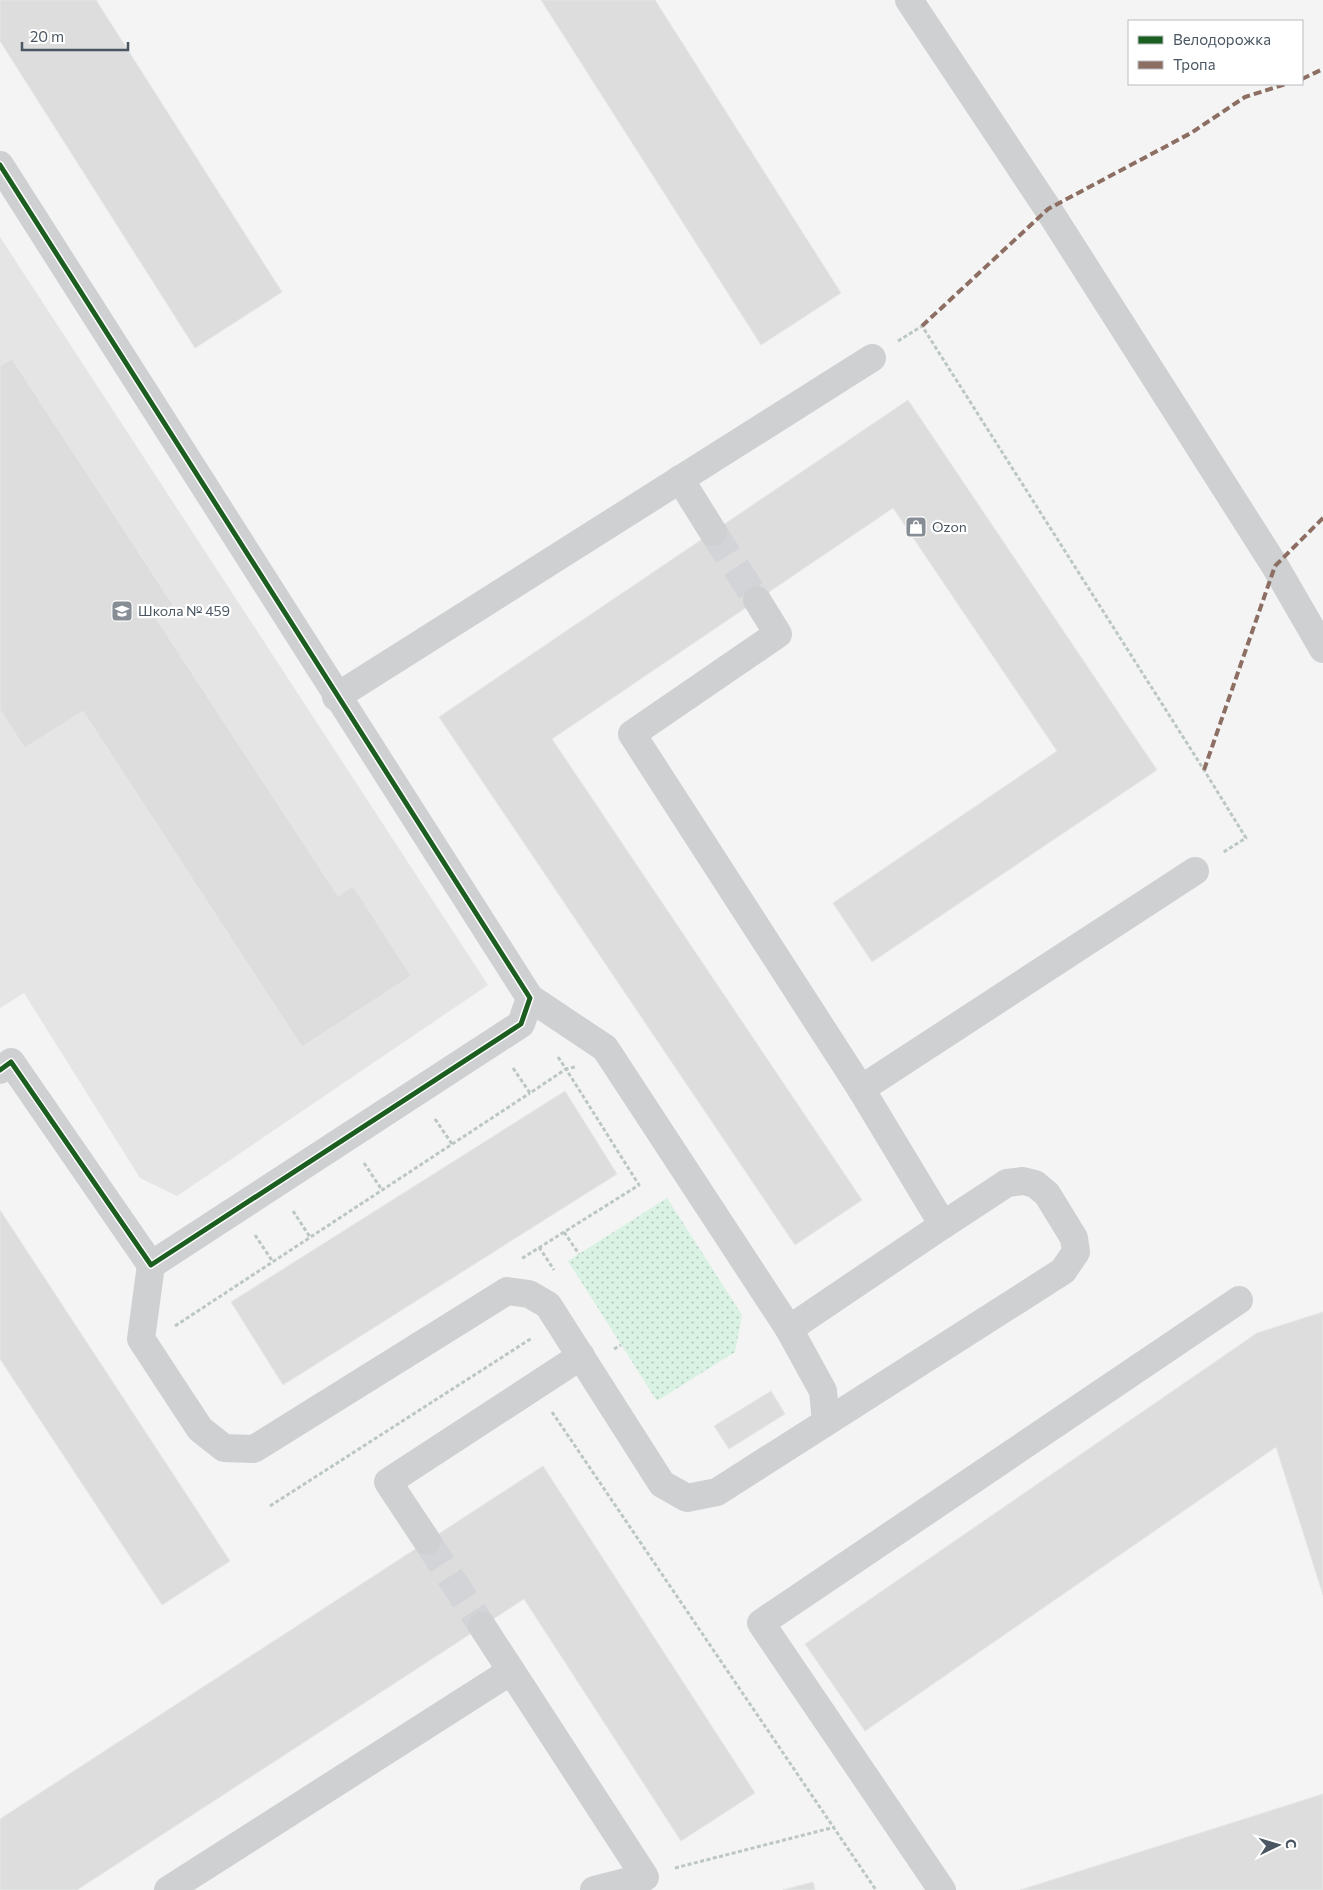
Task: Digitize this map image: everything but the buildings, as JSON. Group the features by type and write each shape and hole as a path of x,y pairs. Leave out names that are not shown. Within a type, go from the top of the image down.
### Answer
{"street":[{"path":"909,0 1059,225 1276,566 1323,649"},
{"path":"0,165 336,697 530,998 605,1048 788,1329 823,1390 826,1422"},
{"path":"336,697 872,358"},
{"path":"680,479 714,532"},
{"path":"757,600 778,634 632,734 861,1089 943,1225"},
{"path":"861,1089 1195,871"},
{"path":"151,1265 521,1024 530,998"},
{"path":"0,1070 11,1062 151,1265 141,1338 200,1429 224,1448 254,1449 507,1291 529,1294 548,1305 662,1484 687,1498 717,1492 1063,1271 1076,1252 1074,1238 1047,1194 1035,1184 1023,1182 1007,1183 788,1329"},
{"path":"942,1890 761,1623 1239,1300"},
{"path":"427,1541 388,1482 581,1356"},
{"path":"482,1626 644,1876 594,1890"},
{"path":"168,1890 511,1671"}],"path":[{"path":"872,358 922,326 1246,838 1195,871"},
{"path":"495,1041 530,1093"},
{"path":"174,1326 566,1069 582,1066"},
{"path":"514,1263 639,1185 566,1069"},
{"path":"434,1117 452,1144"},
{"path":"359,1156 382,1190"},
{"path":"288,1204 310,1237"},
{"path":"250,1228 273,1262"},
{"path":"564,1232 579,1254"},
{"path":"539,1247 555,1272"},
{"path":"270,1506 535,1337"},
{"path":"535,1387 876,1890"},
{"path":"644,1876 834,1827"}],"shaded area":[{"name":"Школа № 459","path":"0,237 488,985 177,1196 140,1178 24,993 0,1008"}],"green space":[{"path":"667,1198 742,1315 735,1352 657,1401 568,1261"}],"tunnel":[{"path":"713,532 757,600"},
{"path":"427,1541 482,1626"}],"marked path":[{"path":"1303,79 1323,69"},
{"path":"922,326 1048,209 1191,133 1245,97 1283,85"},
{"path":"1204,770 1275,566 1323,518"}],"cycle path":[{"path":"0,165 530,998 521,1024 151,1265 11,1062 0,1070"}],"place":[{"name":"Ozon","path":"916,527"},
{"name":"Школа № 459","path":"122,611"}]}
